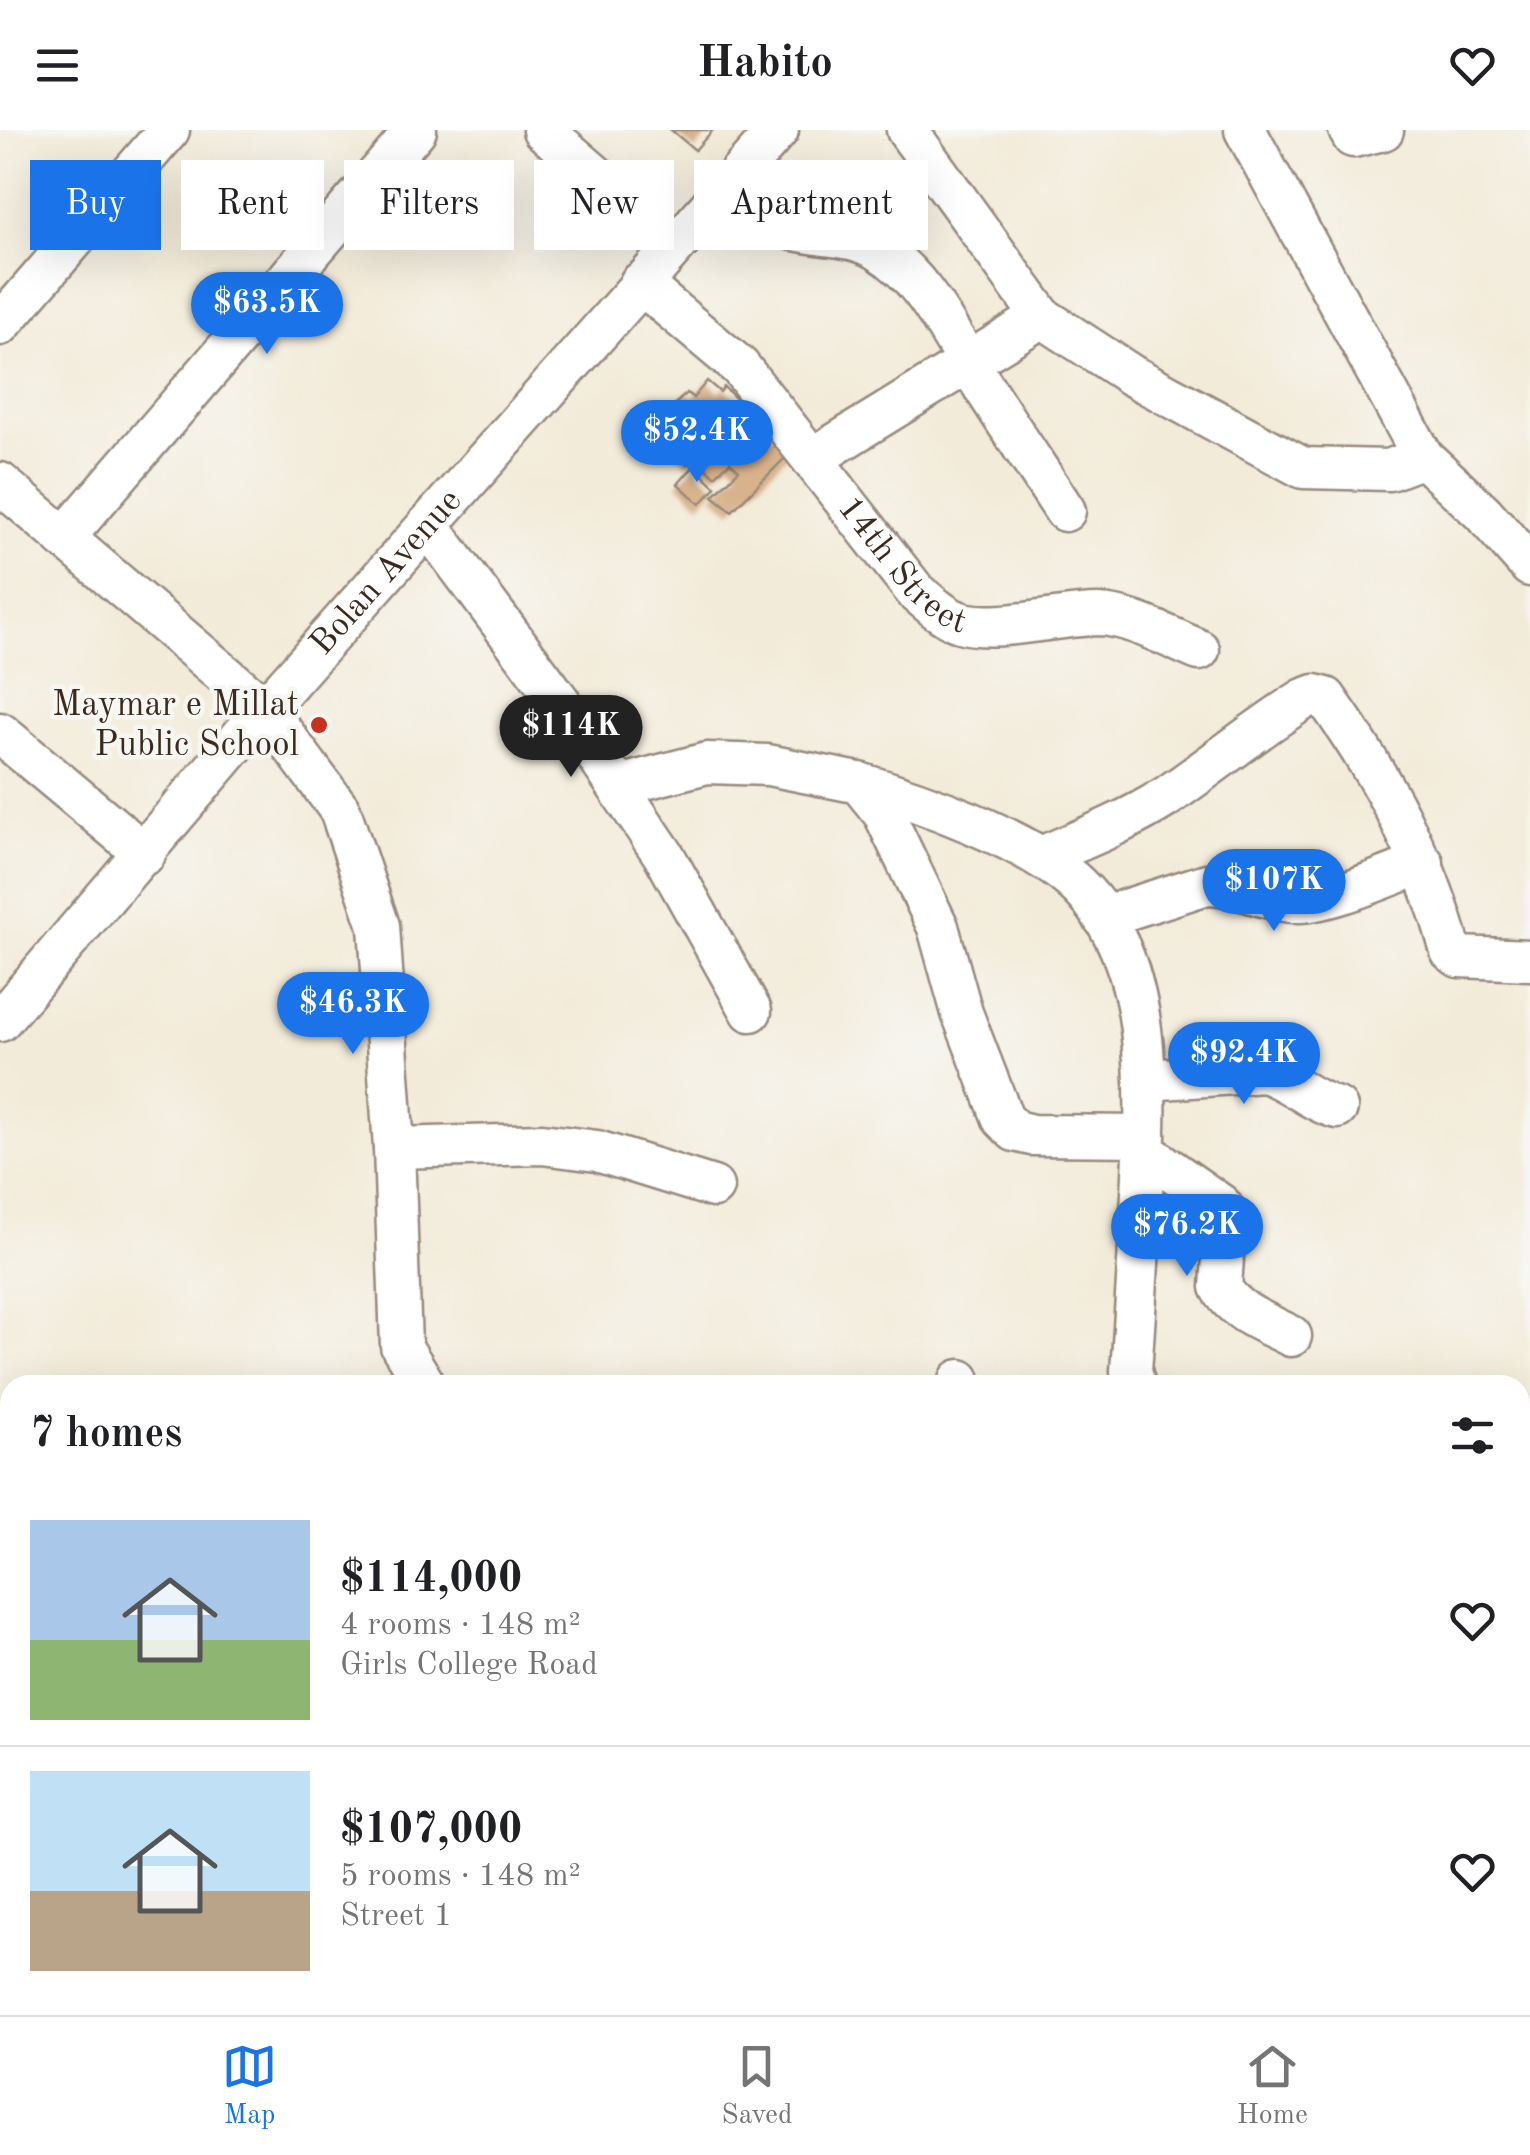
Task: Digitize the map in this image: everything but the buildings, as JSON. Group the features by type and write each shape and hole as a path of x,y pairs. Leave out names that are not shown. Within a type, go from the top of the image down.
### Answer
{"street":[{"path":"0,325 170,130"},
{"path":"543,130 676,245"},
{"name":"Bolan Avenue","path":"752,160 778,130"},
{"path":"908,130 1042,316 1132,375 1304,468 1390,470 1422,456"},
{"path":"1245,130 1422,456 1483,512 1530,566"},
{"path":"64,538 405,134"},
{"name":"Bolan Avenue","path":"0,1021 265,709 694,225"},
{"path":"879,250 930,301 1066,511"},
{"name":"14th Street","path":"640,282 740,367 916,592 949,618 963,624 986,624 1100,615 1129,621 1199,650"},
{"path":"813,458 1042,316"},
{"path":"0,484 265,709 340,810 379,926 394,1148 401,1365"},
{"path":"428,525 618,786 665,857 751,1012"},
{"path":"1041,857 1164,798 1256,729 1315,695 1326,698 1369,758 1423,863 1450,951 1459,956 1530,960"},
{"path":"0,734 145,854"},
{"path":"618,786 707,764 768,765 859,782 920,801 1041,857 1074,882 1104,917 1126,963 1147,1080 1133,1375"},
{"path":"859,782 884,814 938,927 962,1013 1003,1119 1016,1131 1032,1135 1145,1144 1222,1205 1226,1214 1222,1287 1226,1296 1292,1336"},
{"path":"1104,917 1208,884 1225,884 1294,902 1314,900 1423,863"},
{"path":"1147,1080 1264,1072 1278,1076 1320,1104 1338,1108"},
{"path":"394,1148 542,1144 597,1151 713,1186"}],"place":[{"name":"Maymar e Millat Public School","path":"319,725"}]}
